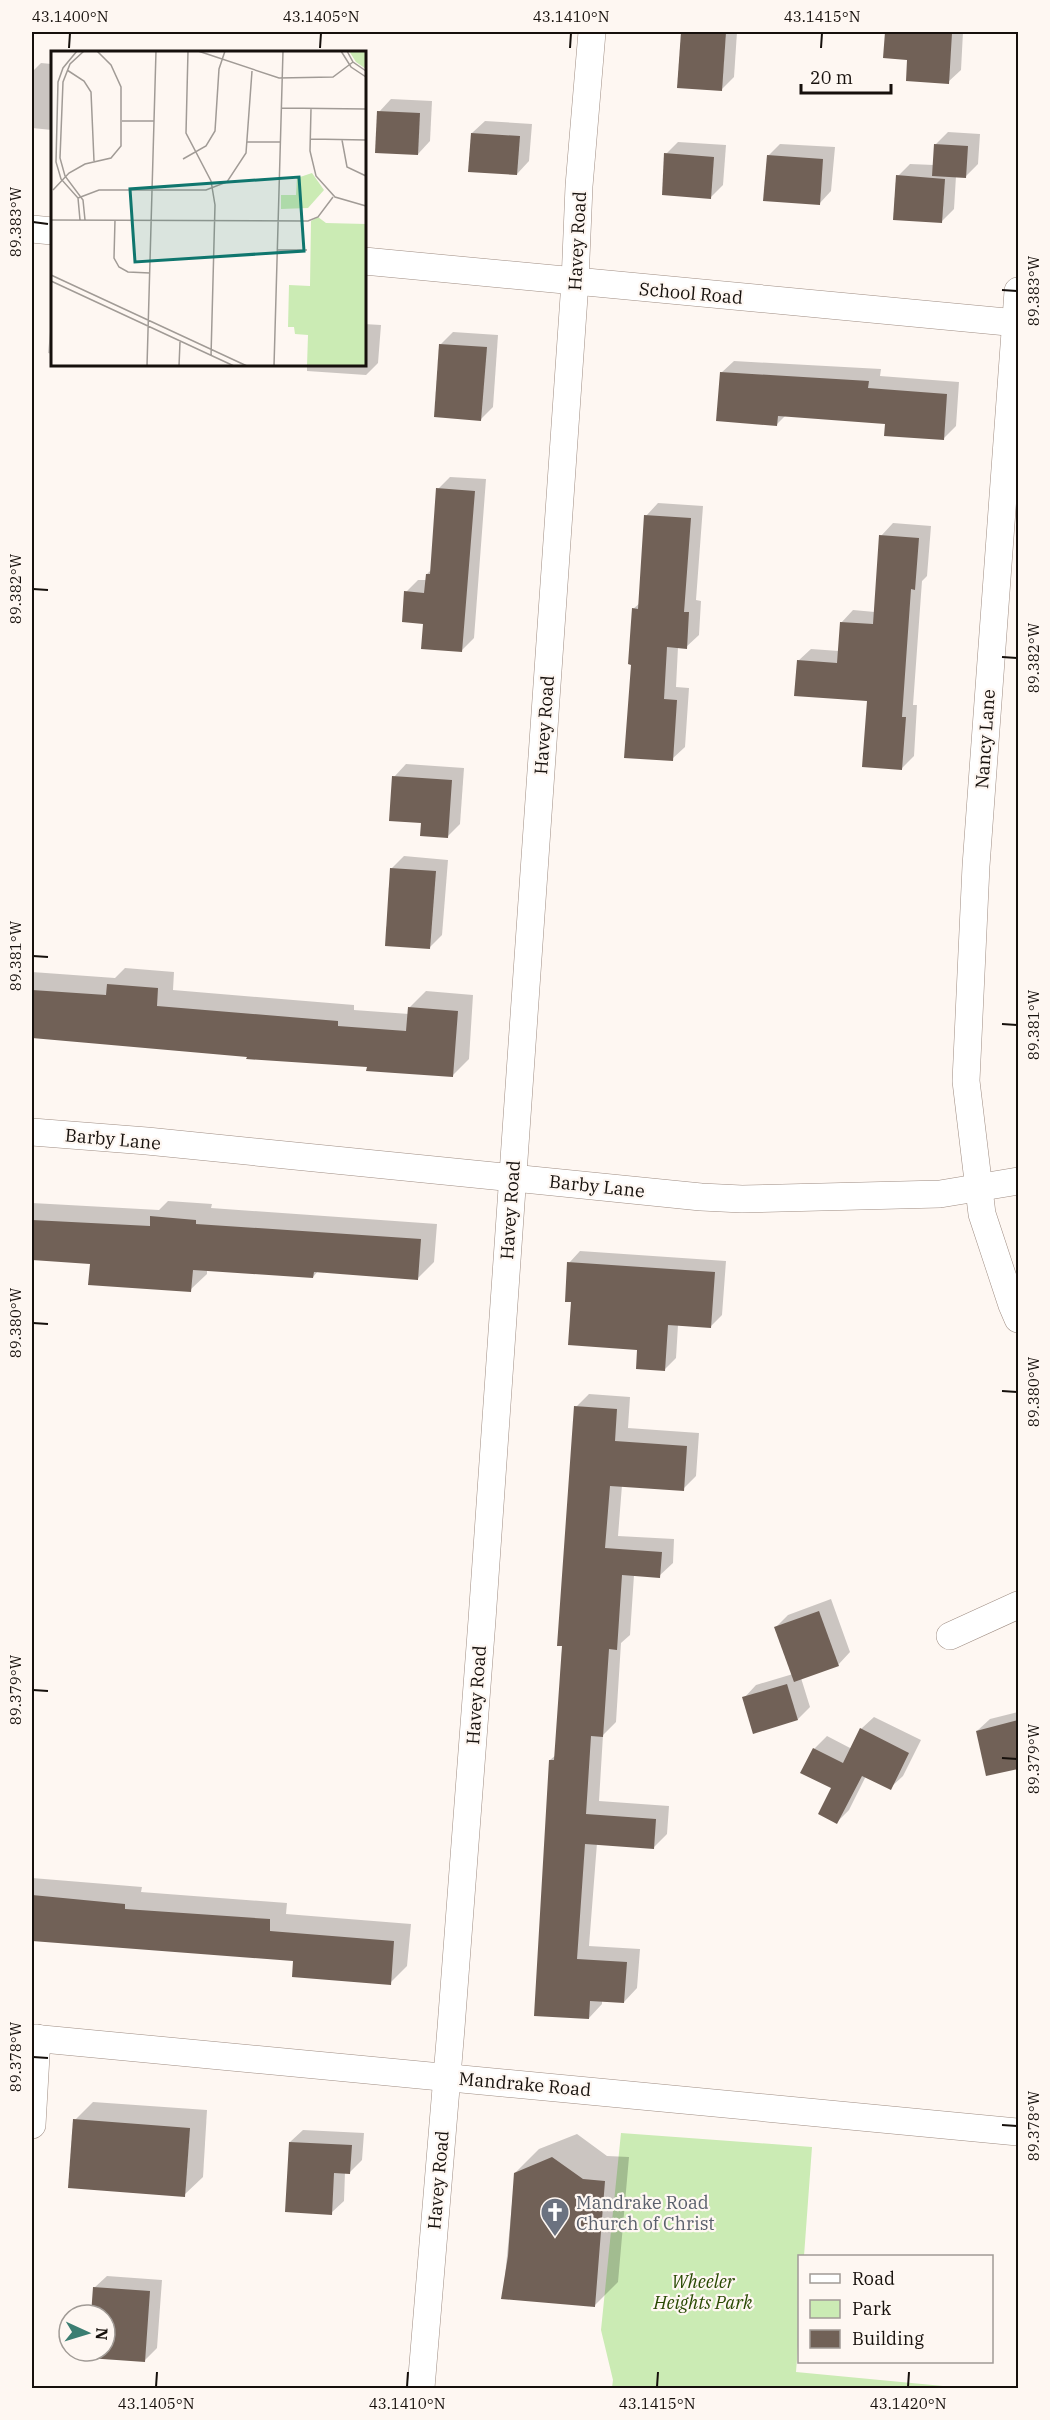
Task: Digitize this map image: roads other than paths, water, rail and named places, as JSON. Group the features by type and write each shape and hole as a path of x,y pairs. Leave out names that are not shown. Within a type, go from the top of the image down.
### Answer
{"street":[{"name":"Havey Road","path":"421,2388 483,1609 575,282 579,186 592,32"},
{"path":"32,229 51,231"},
{"name":"School Road","path":"366,261 1017,323"},
{"name":"Nancy Lane","path":"1018,291 977,854 966,1081 982,1214 1018,1318"},
{"name":"Barby Lane","path":"32,1132 147,1141 701,1197 742,1199 940,1194 1018,1181"},
{"path":"950,1636 1018,1605"},
{"path":"32,2125 34,2038"},
{"name":"Mandrake Road","path":"34,2038 1018,2132"}],"place":[{"name":"Mandrake Road Church of Christ","path":"555,2238"}],"park label":[{"name":"Wheeler Heights Park","path":"703,2291"}]}
